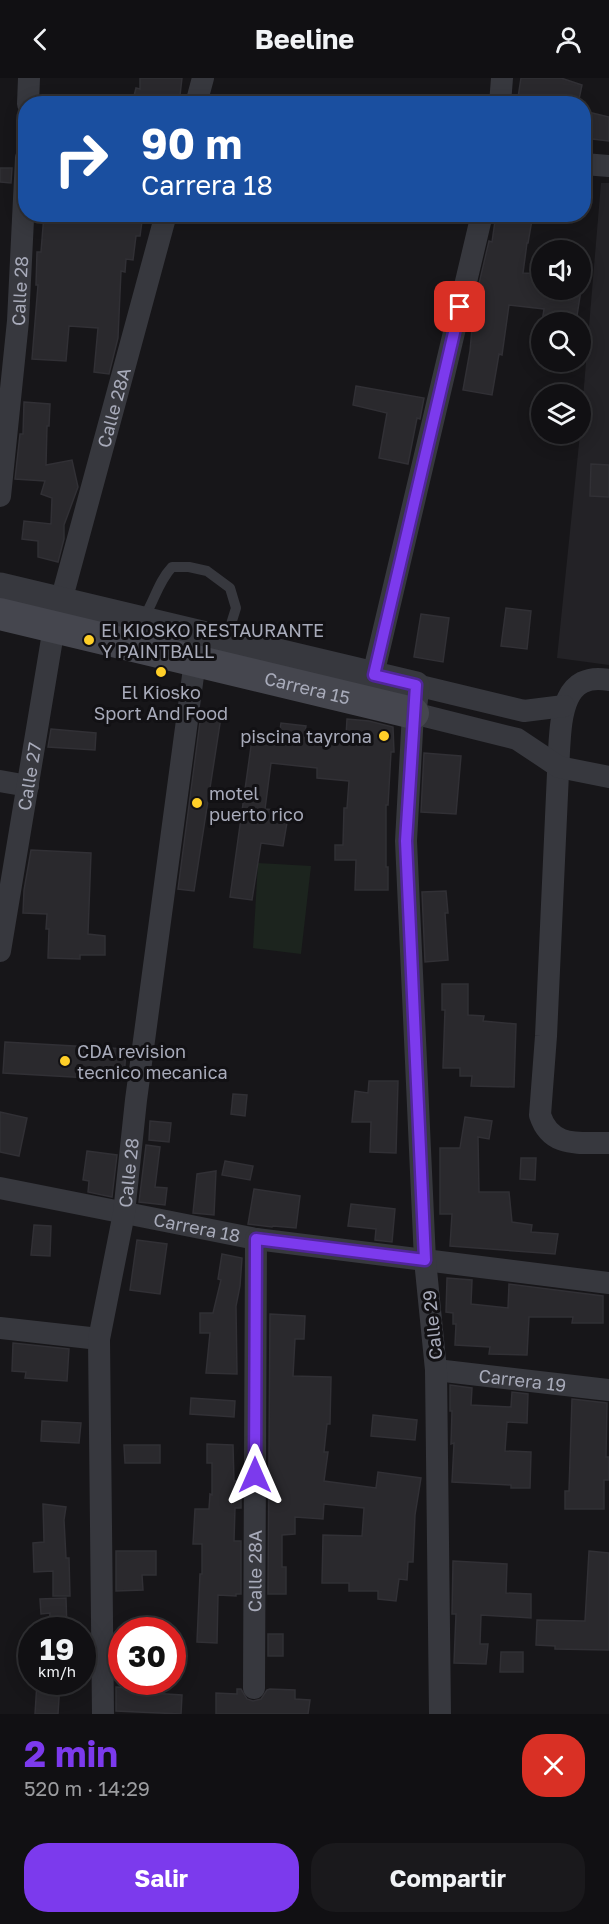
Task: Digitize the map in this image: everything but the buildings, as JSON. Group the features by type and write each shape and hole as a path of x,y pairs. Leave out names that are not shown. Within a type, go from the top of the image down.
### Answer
{"main road":[{"name":"Carrera 15","path":"0,614 58,614 414,699"}],"street":[{"path":"28,96 29,78"},
{"path":"198,96 203,78"},
{"path":"501,96 502,78"},
{"path":"591,165 609,166"},
{"name":"Calle 28","path":"0,496 18,321 23,222"},
{"name":"Calle 28A","path":"58,614 164,222"},
{"path":"370,689 480,222"},
{"name":"Carrera 15","path":"0,586 58,614 145,615 197,647 228,635 370,689"},
{"name":"Calle 27","path":"0,951 58,614"},
{"name":"Calle 28","path":"103,1714 99,1339 124,1213 136,1100 197,647"},
{"path":"609,680 595,679 580,685 573,690 564,706 540,1115 543,1126 556,1138 567,1141 609,1143"},
{"name":"Carrera 15","path":"414,699 524,711 564,706"},
{"name":"Carrera 15","path":"414,699 518,739 559,767 609,777"},
{"name":"Calle 29","path":"414,699 406,841 425,1260 436,1370 440,1714"},
{"path":"0,781 28,786"},
{"name":"Carrera 18","path":"0,1188 256,1239 609,1283"},
{"name":"Calle 28A","path":"254,1688 256,1239"},
{"path":"0,1328 99,1339"},
{"name":"Carrera 19","path":"436,1370 609,1390"}],"lane":[{"path":"172,567 207,570 230,588 236,608 228,635 145,615 157,588 172,567"}],"shaded area":[{"path":"601,183 609,183 609,665 557,658 579,444 591,444 591,384 584,384 585,372 591,372 590,312"},
{"path":"258,863 311,866 301,954 253,948"}],"place":[{"name":"El KIOSKO RESTAURANTE Y PAINTBALL","path":"89,640"},
{"name":"El Kiosko Sport And Food","path":"161,672"},
{"name":"piscina tayrona","path":"384,736"},
{"name":"motel puerto rico","path":"197,803"},
{"name":"CDA revision tecnico mecanica","path":"65,1061"}],"route":[{"path":"255,1475 256,1239 425,1260 406,841 416,685 374,675 460,307"}]}
